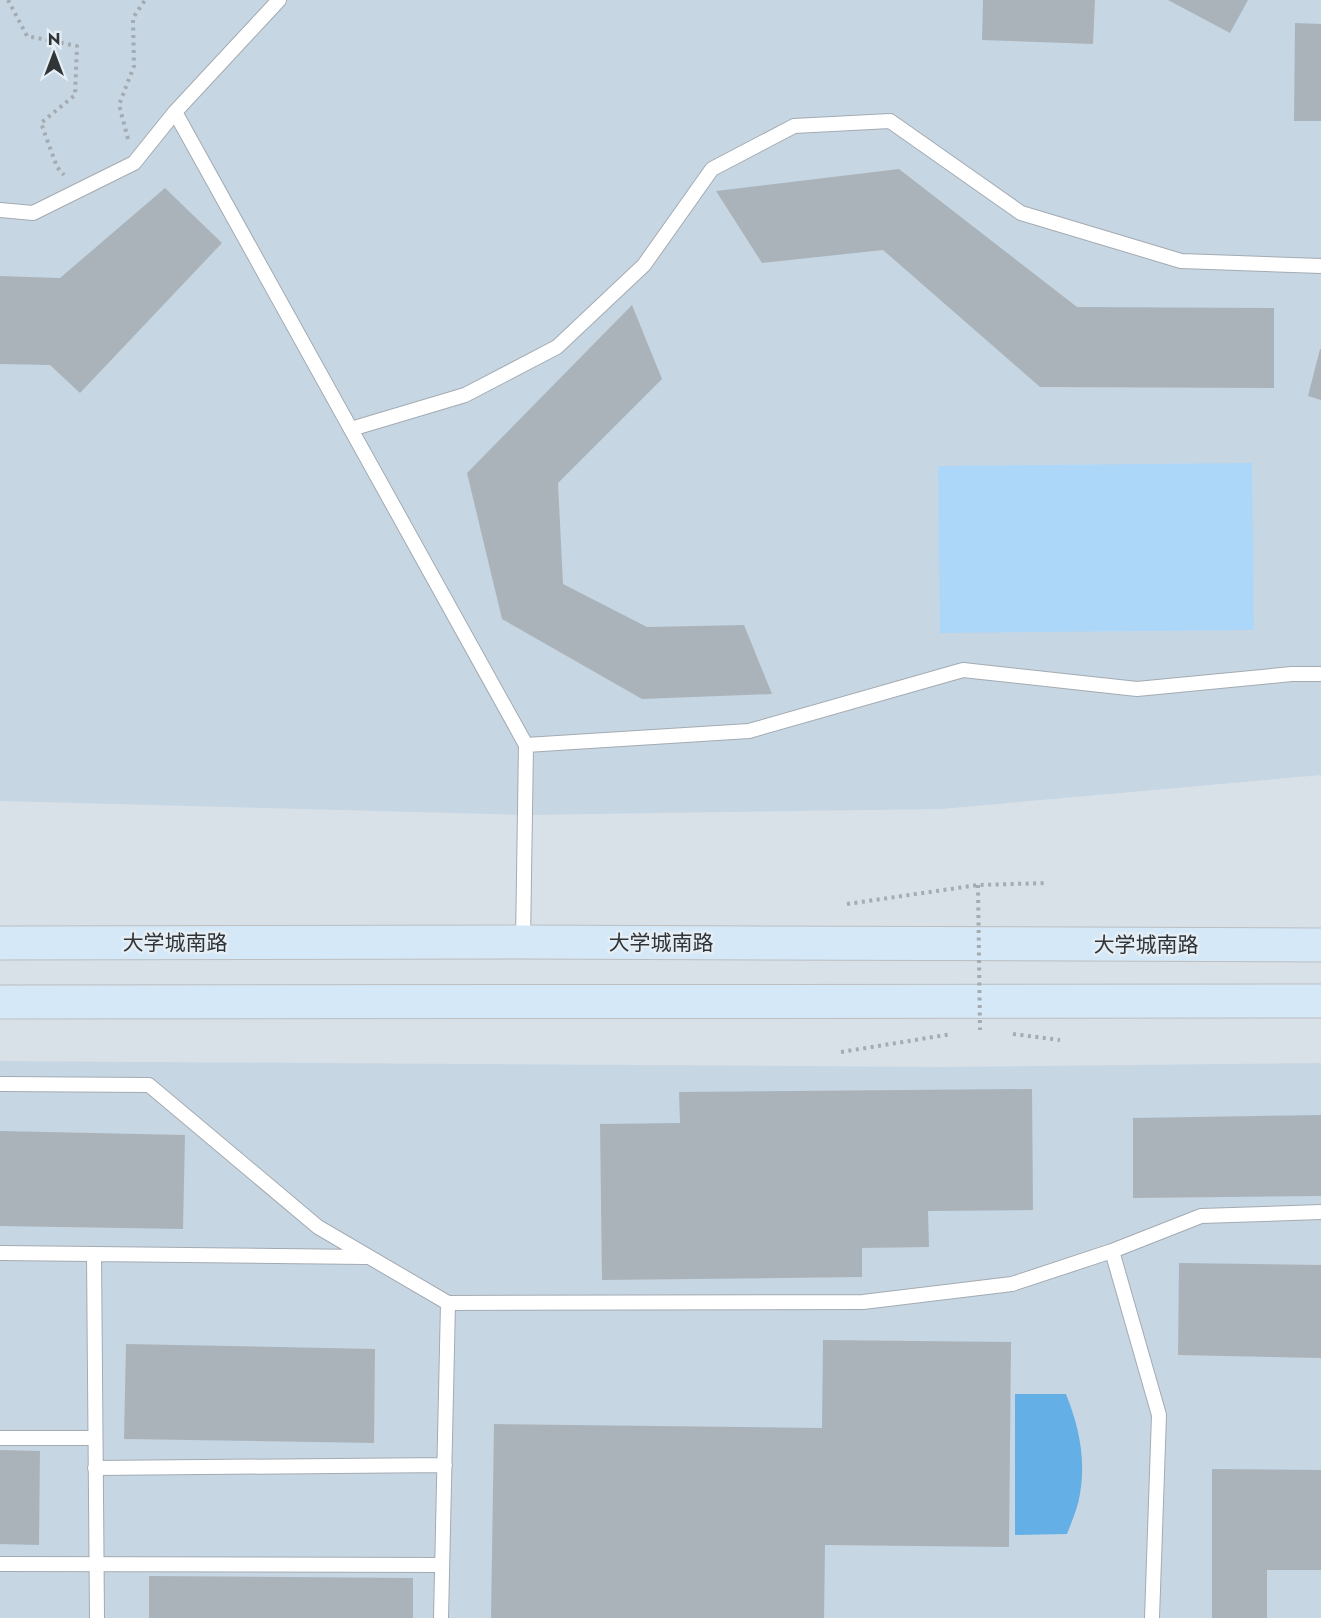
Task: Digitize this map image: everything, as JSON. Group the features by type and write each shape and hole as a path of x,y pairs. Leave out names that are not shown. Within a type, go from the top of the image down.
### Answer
{"main road":[{"name":"大学城南路","path":"0,944 523,942 1321,945"},
{"path":"0,1002 1321,1000"}],"lane":[{"path":"0,210 33,213 134,163 175,112 279,0"},
{"path":"175,112 526,745 523,942"},
{"path":"351,429 465,395 557,347 644,265 712,169 794,126 890,121 1021,213 1181,261 1321,266"},
{"path":"526,745 749,731 963,670 1137,688 1292,674 1321,674"},
{"path":"0,1084 149,1085 318,1227 448,1303 863,1302 1012,1284 1112,1251 1201,1216 1321,1212"},
{"path":"1112,1251 1159,1415 1152,1618"},
{"path":"0,1253 370,1257"},
{"path":"94,1254 96,1618"},
{"path":"441,1618 448,1303"},
{"path":"0,1438 95,1438"},
{"path":"95,1468 445,1465"},
{"path":"0,1564 442,1566"}],"path":[{"path":"8,0 27,36 77,46 75,95 41,123 57,167 78,191"},
{"path":"134,163 119,105 134,66 133,18 145,0"},
{"path":"847,904 978,885 1048,883"},
{"path":"978,885 980,1030 991,1032"},
{"path":"1002,1033 1060,1040"},
{"path":"841,1052 956,1034"}],"shaded area":[{"path":"0,0 1321,0 1321,775 942,809 525,815 0,801"},
{"path":"1252,463 1254,630 940,633 938,466"},
{"path":"0,1061 941,1067 1321,1063 1321,1618 0,1618"},
{"path":"1015,1394 1066,1394 1071,1406 1082,1455 1082,1481 1075,1514 1067,1534 1015,1535"}],"building":[{"path":"983,0 1095,0 1093,44 982,40"},
{"path":"1168,0 1248,0 1230,33"},
{"path":"1295,23 1321,24 1321,121 1294,121"},
{"path":"899,169 1077,307 1274,308 1274,388 1040,387 883,250 762,263 716,191"},
{"path":"165,188 222,243 80,393 50,365 0,364 0,276 60,278"},
{"path":"632,305 662,379 558,483 563,584 647,627 744,625 772,694 642,699 502,619 467,473"},
{"path":"1321,349 1321,400 1308,396"},
{"path":"1032,1089 1033,1210 928,1211 929,1247 862,1248 862,1277 602,1280 600,1124 680,1123 679,1092"},
{"path":"1321,1115 1321,1196 1133,1198 1133,1118"},
{"path":"0,1131 185,1135 183,1229 0,1226"},
{"path":"1179,1263 1321,1265 1321,1358 1178,1355"},
{"path":"823,1340 1011,1342 1009,1547 825,1545 824,1618 491,1618 494,1424 822,1428"},
{"path":"126,1344 375,1349 374,1443 124,1439"},
{"path":"0,1450 40,1451 39,1545 0,1544"},
{"path":"1212,1469 1321,1470 1321,1570 1267,1570 1267,1618 1212,1618"},
{"path":"149,1576 413,1578 413,1618 149,1618"}]}
